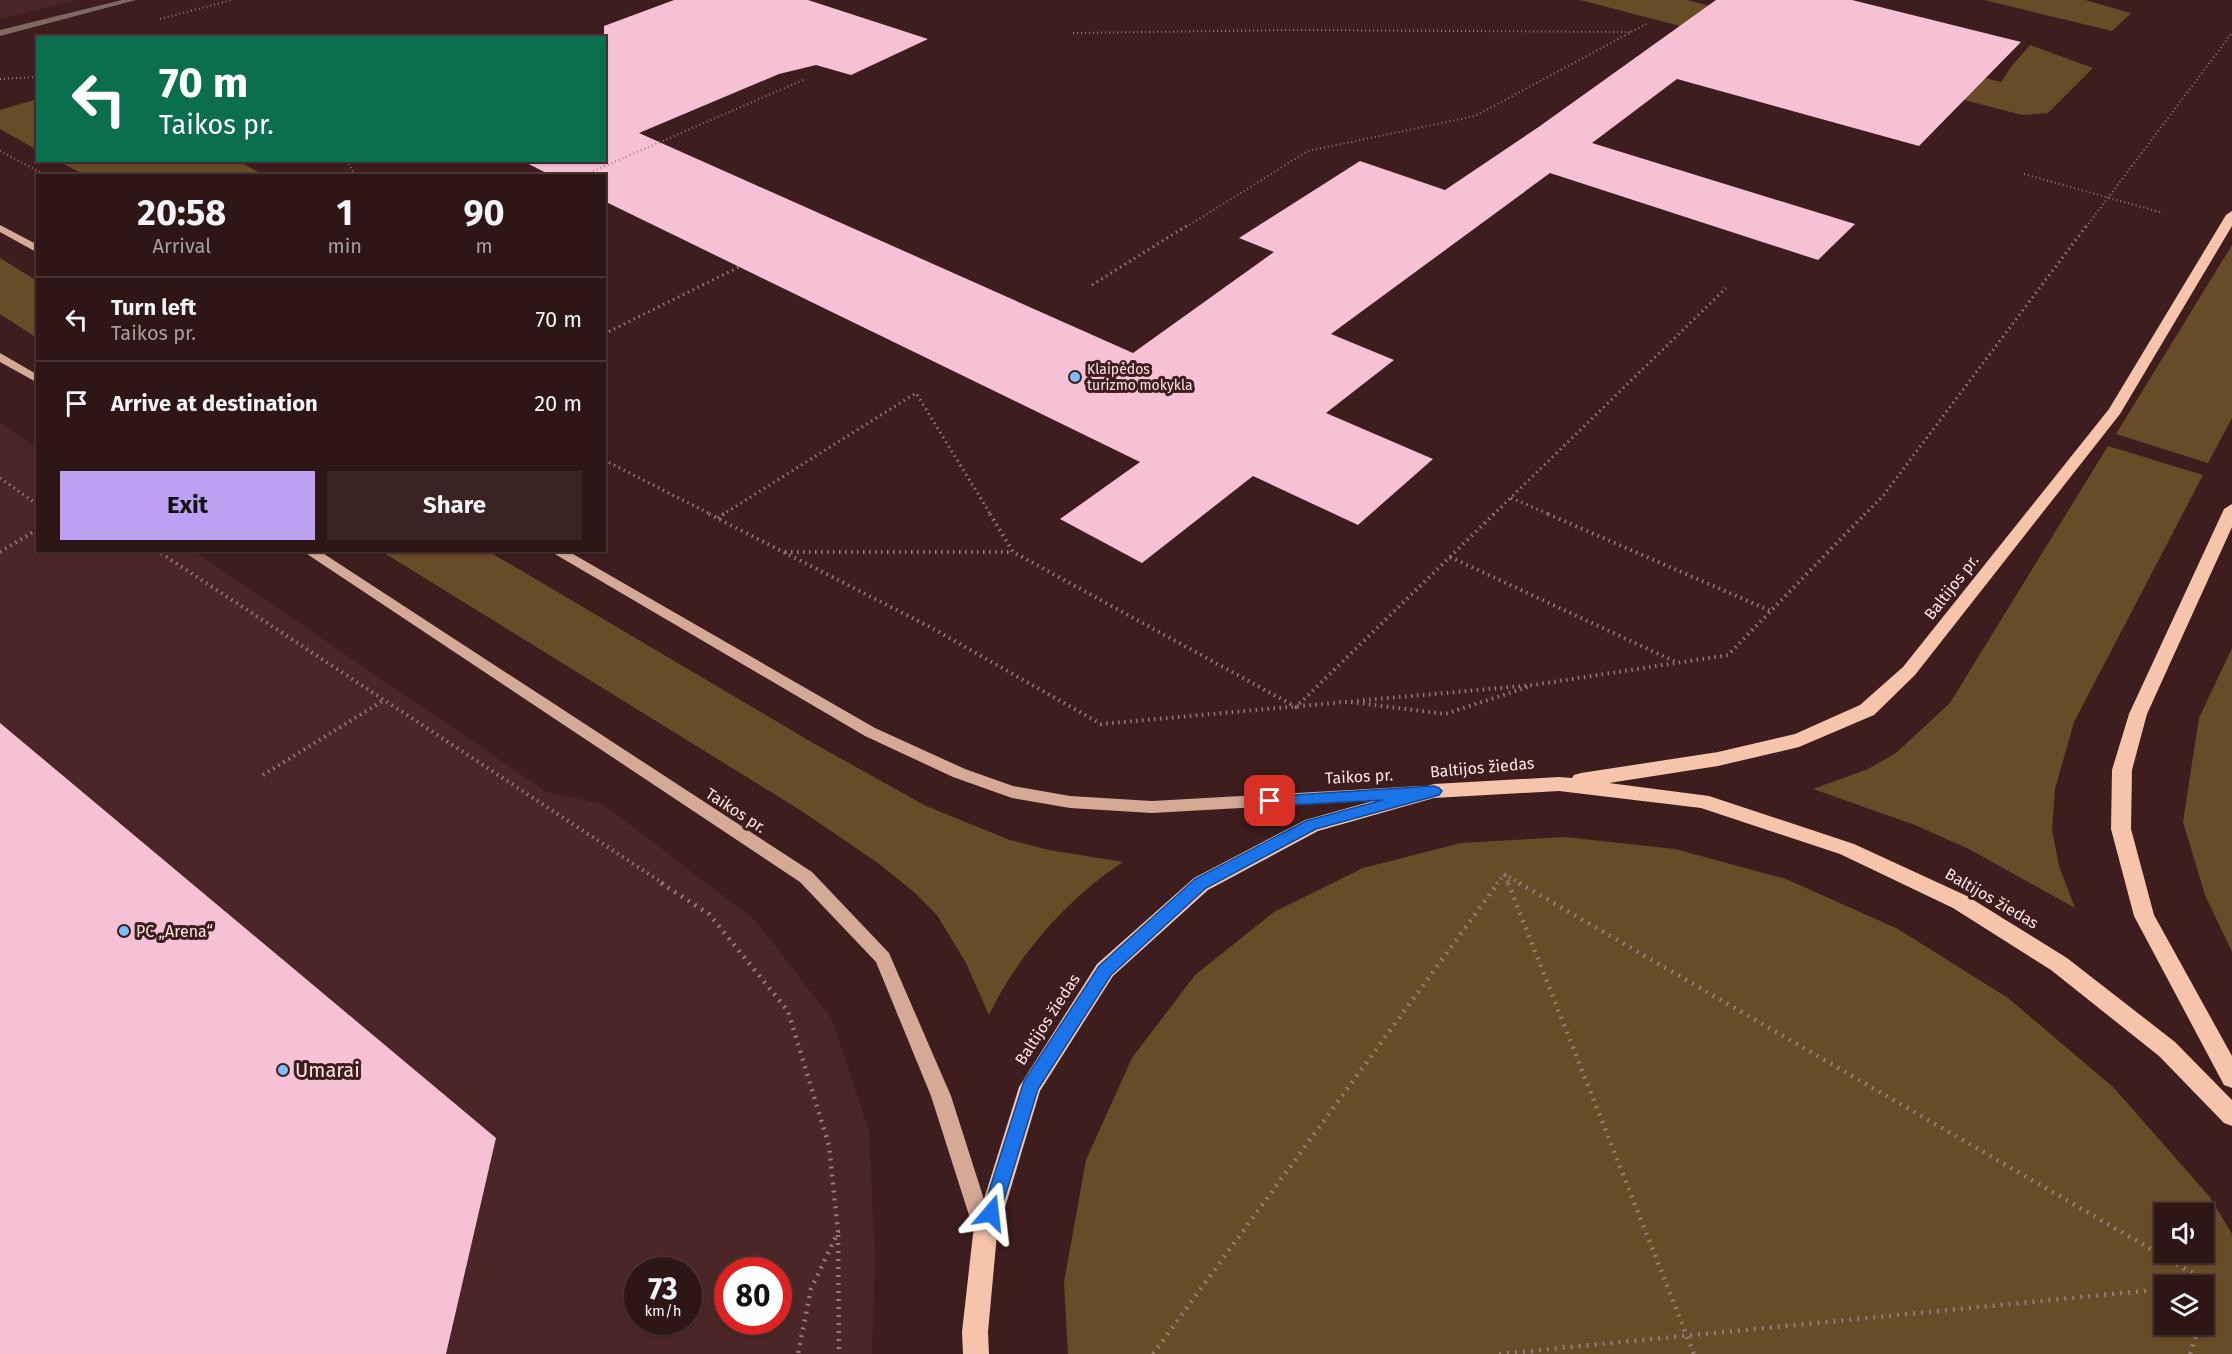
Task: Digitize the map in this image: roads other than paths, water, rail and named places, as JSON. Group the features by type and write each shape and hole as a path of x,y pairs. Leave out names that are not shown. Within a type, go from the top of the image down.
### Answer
{"highway":[{"name":"Baltijos pr.","path":"1559,784 1718,759 1799,740 1867,710 1909,671 2115,411 2232,215"},
{"path":"2232,509 2138,714 2122,770 2121,829 2144,916 2232,1078"},
{"name":"Baltijos žiedas","path":"976,1354 975,1332 984,1234 1030,1087 1105,970 1201,884 1312,825 1434,791 1559,784 1702,801 1847,849 1960,902 2068,971 2167,1049 2232,1116"}],"main road":[{"path":"0,228 36,249"},
{"path":"0,357 36,379"},
{"name":"Taikos pr.","path":"311,552 806,878 883,958 941,1096 984,1234"},
{"name":"Taikos pr.","path":"558,552 870,732 959,773 1012,792 1070,802 1152,807 1434,791"}],"street":[{"path":"0,33 132,0"}],"place":[{"name":"Klaipėdos turizmo mokykla","path":"1075,377"},
{"name":"PC „Arena“","path":"124,931"},
{"name":"Umarai","path":"283,1070"}]}
